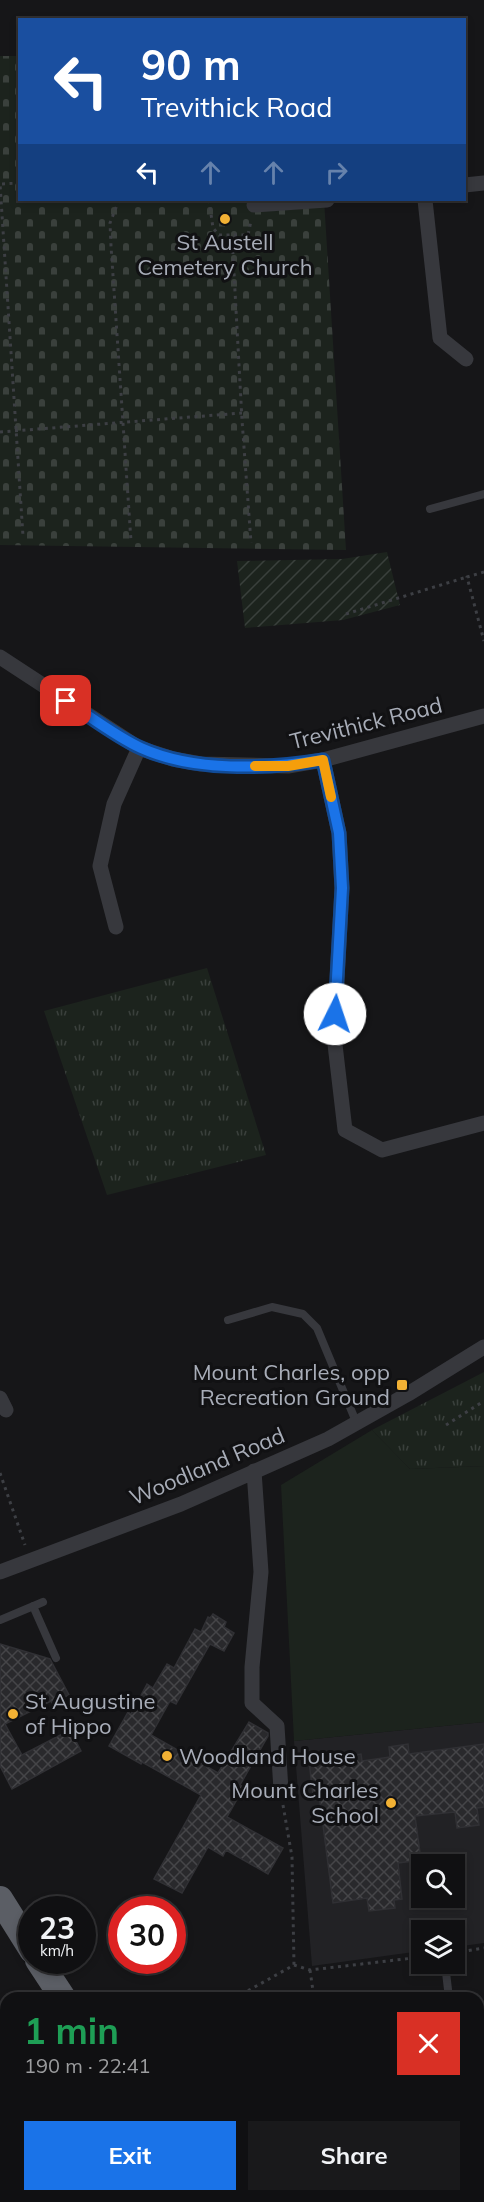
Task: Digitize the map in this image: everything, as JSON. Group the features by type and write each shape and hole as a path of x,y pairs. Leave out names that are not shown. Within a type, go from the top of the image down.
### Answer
{"highway":[{"path":"0,1899 18,1931"},
{"path":"39,1974 47,1992"},
{"path":"47,1974 59,1992"}],"street":[{"path":"466,185 484,183"},
{"path":"254,205 312,201"},
{"path":"425,201 440,338 466,358"},
{"name":"Trevithick Road","path":"0,657 139,748 173,759 201,764 288,766 323,760 484,716"},
{"path":"116,927 100,866 114,804 139,748"},
{"path":"323,760 339,833 342,888 334,1036 345,1130 382,1150 484,1123"},
{"name":"Woodland Road","path":"0,1572 181,1504 328,1439 357,1424 484,1347"},
{"path":"254,1472 261,1572 252,1667 252,1703 278,1725 281,1790"}],"lane":[{"path":"430,509 484,494"},
{"path":"228,1320 272,1307 303,1314 317,1328 357,1424"},
{"path":"0,1620 43,1602"},
{"path":"33,1606 56,1658"},
{"path":"446,1974 448,1992"}],"path":[{"path":"18,183 0,184 15,431 24,536"},
{"path":"119,201 110,223 110,234 130,542"},
{"path":"208,201 213,228 219,235 248,235 254,205"},
{"path":"232,236 251,543"},
{"path":"0,432 242,413"},
{"path":"346,614 484,572"},
{"path":"466,577 484,641"},
{"path":"446,1425 484,1401"},
{"path":"0,1473 30,1561"},
{"path":"281,1790 292,1857 294,1965"},
{"path":"465,1951 484,1948"},
{"path":"246,1992 294,1965 310,1970 411,1958"},
{"path":"310,1970 313,1992"}],"shaded area":[{"name":"Mount Charles School","path":"484,1722 484,1943 465,1946 465,1920 411,1920 411,1952 312,1966 294,1741"}],"green space":[{"path":"0,56 18,56 18,201 324,201 346,550 0,545"},
{"path":"387,552 400,605 343,620 245,628 237,561 342,559"},
{"path":"207,968 266,1155 107,1195 44,1011"},
{"path":"484,1372 484,1466 410,1469 372,1430"},
{"path":"372,1430 410,1469 484,1466 484,1722 294,1741 281,1485"}],"building":[{"name":"Woodland House","path":"213,1614 226,1622 224,1627 234,1633 224,1651 210,1644 176,1704 170,1701 151,1735 218,1773 249,1722 268,1733 240,1785 244,1787 227,1817 283,1848 268,1874 226,1850 223,1856 208,1847 182,1893 154,1879 201,1795 109,1746 128,1712 131,1714 147,1684 153,1688 167,1664 174,1668 195,1629 201,1632 208,1617 210,1618"},
{"name":"St Augustine of Hippo","path":"0,1644 50,1659 69,1695 52,1703 51,1701 5,1724 22,1755 70,1730 81,1751 12,1789 0,1766"},
{"path":"408,1744 409,1754 484,1744 484,1807 477,1808 479,1825 457,1828 455,1812 415,1816 420,1854 411,1854 411,1861 398,1863 402,1899 394,1900 395,1908 369,1911 367,1898 333,1903 319,1794 313,1795 309,1761 361,1754 362,1761 390,1757 389,1747"}],"slow traffic":[{"path":"255,766 288,766 323,760 331,797"}],"place":[{"name":"St Austell Cemetery Church","path":"225,219"},
{"name":"Mount Charles, opp Recreation Ground","path":"402,1385"},
{"name":"St Augustine of Hippo","path":"13,1714"},
{"name":"Woodland House","path":"167,1756"},
{"name":"Mount Charles School","path":"391,1803"}],"route":[{"path":"66,701 139,748 173,759 201,764 261,766 288,766 323,760 339,833 342,888 335,1014"}]}
